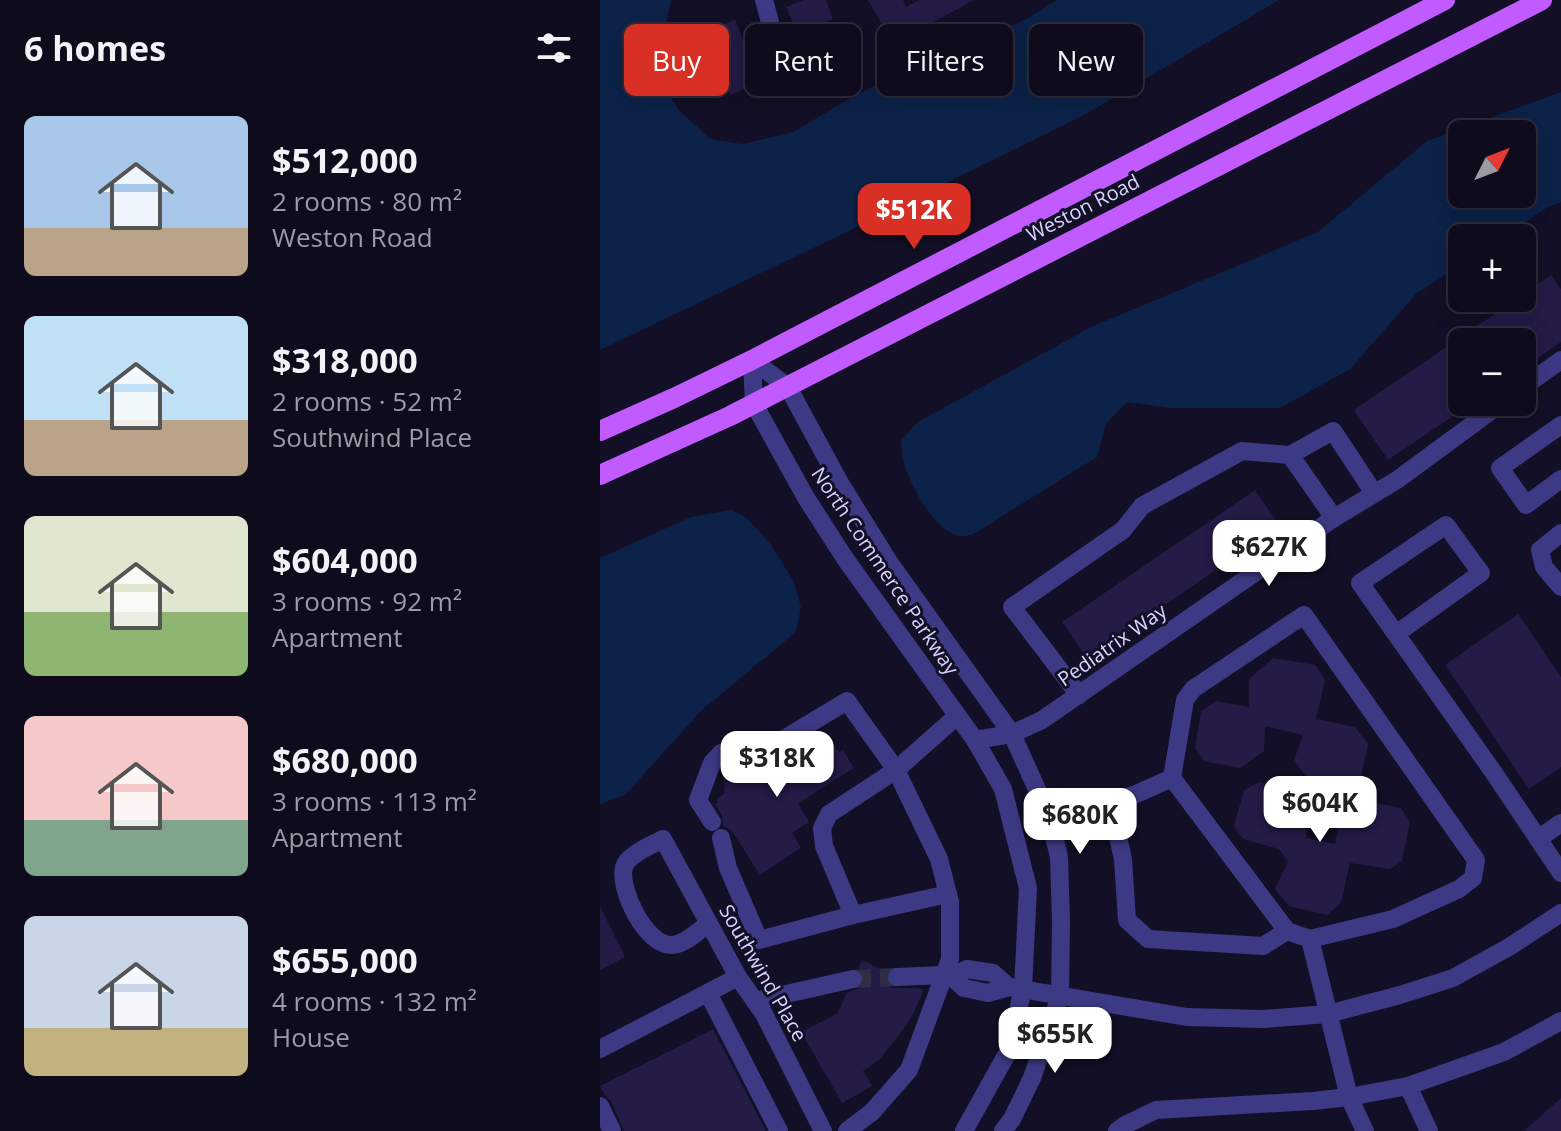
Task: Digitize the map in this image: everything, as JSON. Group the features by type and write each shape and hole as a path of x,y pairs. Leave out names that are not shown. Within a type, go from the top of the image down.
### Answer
{"main road":[{"name":"Weston Road","path":"600,431 752,360 1445,0"},
{"name":"Weston Road","path":"600,475 788,387 1542,0"}],"street":[{"path":"764,0 770,24"},
{"name":"North Commerce Parkway","path":"752,360 788,387 840,483 889,562 1012,734 1049,816 1059,857 1060,996 1032,1078 1003,1131"},
{"name":"North Commerce Parkway","path":"752,360 754,404 805,496 844,557 975,740 1003,789 1028,888 1008,1052 964,1131"},
{"path":"1536,378 1561,360"},
{"name":"Pediatrix Way","path":"975,740 1012,734 1042,720 1334,518 1397,480 1484,416"},
{"path":"1561,425 1500,468 1526,505 1561,479"},
{"path":"1079,695 1012,607 1123,530 1142,506 1242,451 1290,455 1333,431 1374,493"},
{"path":"1290,455 1334,518"},
{"path":"1396,634 1481,573 1446,525 1360,583 1561,873"},
{"path":"1561,533 1540,550 1544,567 1561,587"},
{"path":"1304,615 1476,860 1473,878 1459,889 1393,919 1310,939 1287,931 1172,778 1185,700 1193,689 1304,615"},
{"path":"847,1131 872,1112 909,1070 948,976 950,902 948,894 939,859 896,770 847,701 779,742 721,753 712,763 698,800 716,830 728,868 759,940 948,894"},
{"path":"853,915 824,846 822,828 829,814 896,770 957,716"},
{"path":"1049,816 1134,795 1172,778"},
{"path":"1110,801 1123,859 1127,920 1148,939 1263,946 1287,931"},
{"path":"1538,839 1561,823"},
{"name":"Southwind Place","path":"709,923 687,939 672,945 659,942 642,927 623,885 624,866 631,857 663,839 709,923 738,977 764,1014 823,1131"},
{"path":"897,977 948,976 967,969 993,973 1016,988 1187,1017 1263,1019 1328,1014 1453,978 1561,913"},
{"path":"1310,939 1349,1097 1365,1131"},
{"path":"600,1049 738,977"},
{"path":"755,1001 853,979"},
{"path":"708,993 779,1131"},
{"path":"1117,1131 1156,1110 1313,1101 1408,1086 1504,1052 1561,1021"},
{"path":"1408,1086 1429,1131"},
{"path":"600,1106 612,1131"}],"water":[{"path":"600,0 671,0 666,24 624,24 624,96 670,96 679,110 710,139 742,144 794,132 877,85 877,96 1013,96 1013,25 1057,0 1279,0 1143,80 1143,24 1029,24 1029,96 1116,96 849,231 600,350"},
{"path":"1561,92 1561,202 1522,224 1448,224 1448,273 1416,294 1350,369 1280,408 1171,408 1127,402 1106,424 1097,457 972,535 953,534 929,512 910,479 903,457 901,440 918,422 1091,327 1318,232 1427,141 1448,133 1448,208 1536,208 1536,120 1484,120"},
{"path":"732,510 746,517 771,545 794,582 801,607 796,632 702,710 625,795 600,804 600,558 691,517"}],"building":[{"path":"804,0 826,0 833,19 826,24 793,24 786,7"},
{"path":"868,0 903,0 906,7 919,0 974,0 930,24 882,24"},
{"path":"735,20 745,45 745,89 730,95 729,24 725,24"},
{"path":"1551,275 1561,289 1561,342 1536,359 1536,328 1474,328 1498,312 1536,312 1536,285"},
{"path":"1448,346 1448,416 1453,416 1388,460 1354,410"},
{"path":"1255,490 1280,526 1087,658 1062,622"},
{"path":"1518,614 1561,677 1561,767 1529,789 1445,665"},
{"path":"1273,658 1316,665 1325,681 1316,719 1355,727 1368,744 1357,796 1310,782 1294,760 1303,735 1265,726 1264,751 1240,768 1204,761 1195,747 1201,711 1216,701 1249,707 1249,679"},
{"path":"826,733 839,753 843,750 854,768 798,803 809,822 792,833 801,848 760,875 732,831 723,826 722,816 715,804 718,802 716,799 724,794 725,776 736,763 747,762 763,769 816,735 818,738"},
{"path":"1259,782 1292,787 1309,813 1306,838 1335,844 1340,820 1365,801 1401,808 1410,822 1402,861 1390,869 1350,863 1341,903 1327,915 1289,906 1275,889 1288,862 1279,849 1243,839 1234,826 1244,790"},
{"path":"600,906 625,957 600,970"},
{"path":"862,960 886,972 887,983 892,988 919,988 924,991 911,1018 895,1040 879,1060 863,1071 872,1086 842,1103 801,1032 837,1014 847,993 862,987 865,977 858,968"},
{"path":"713,1029 766,1131 624,1131 611,1101 600,1086"},
{"path":"1561,1098 1561,1131 1524,1131"}],"tunnel":[{"path":"853,979 897,977"}]}
